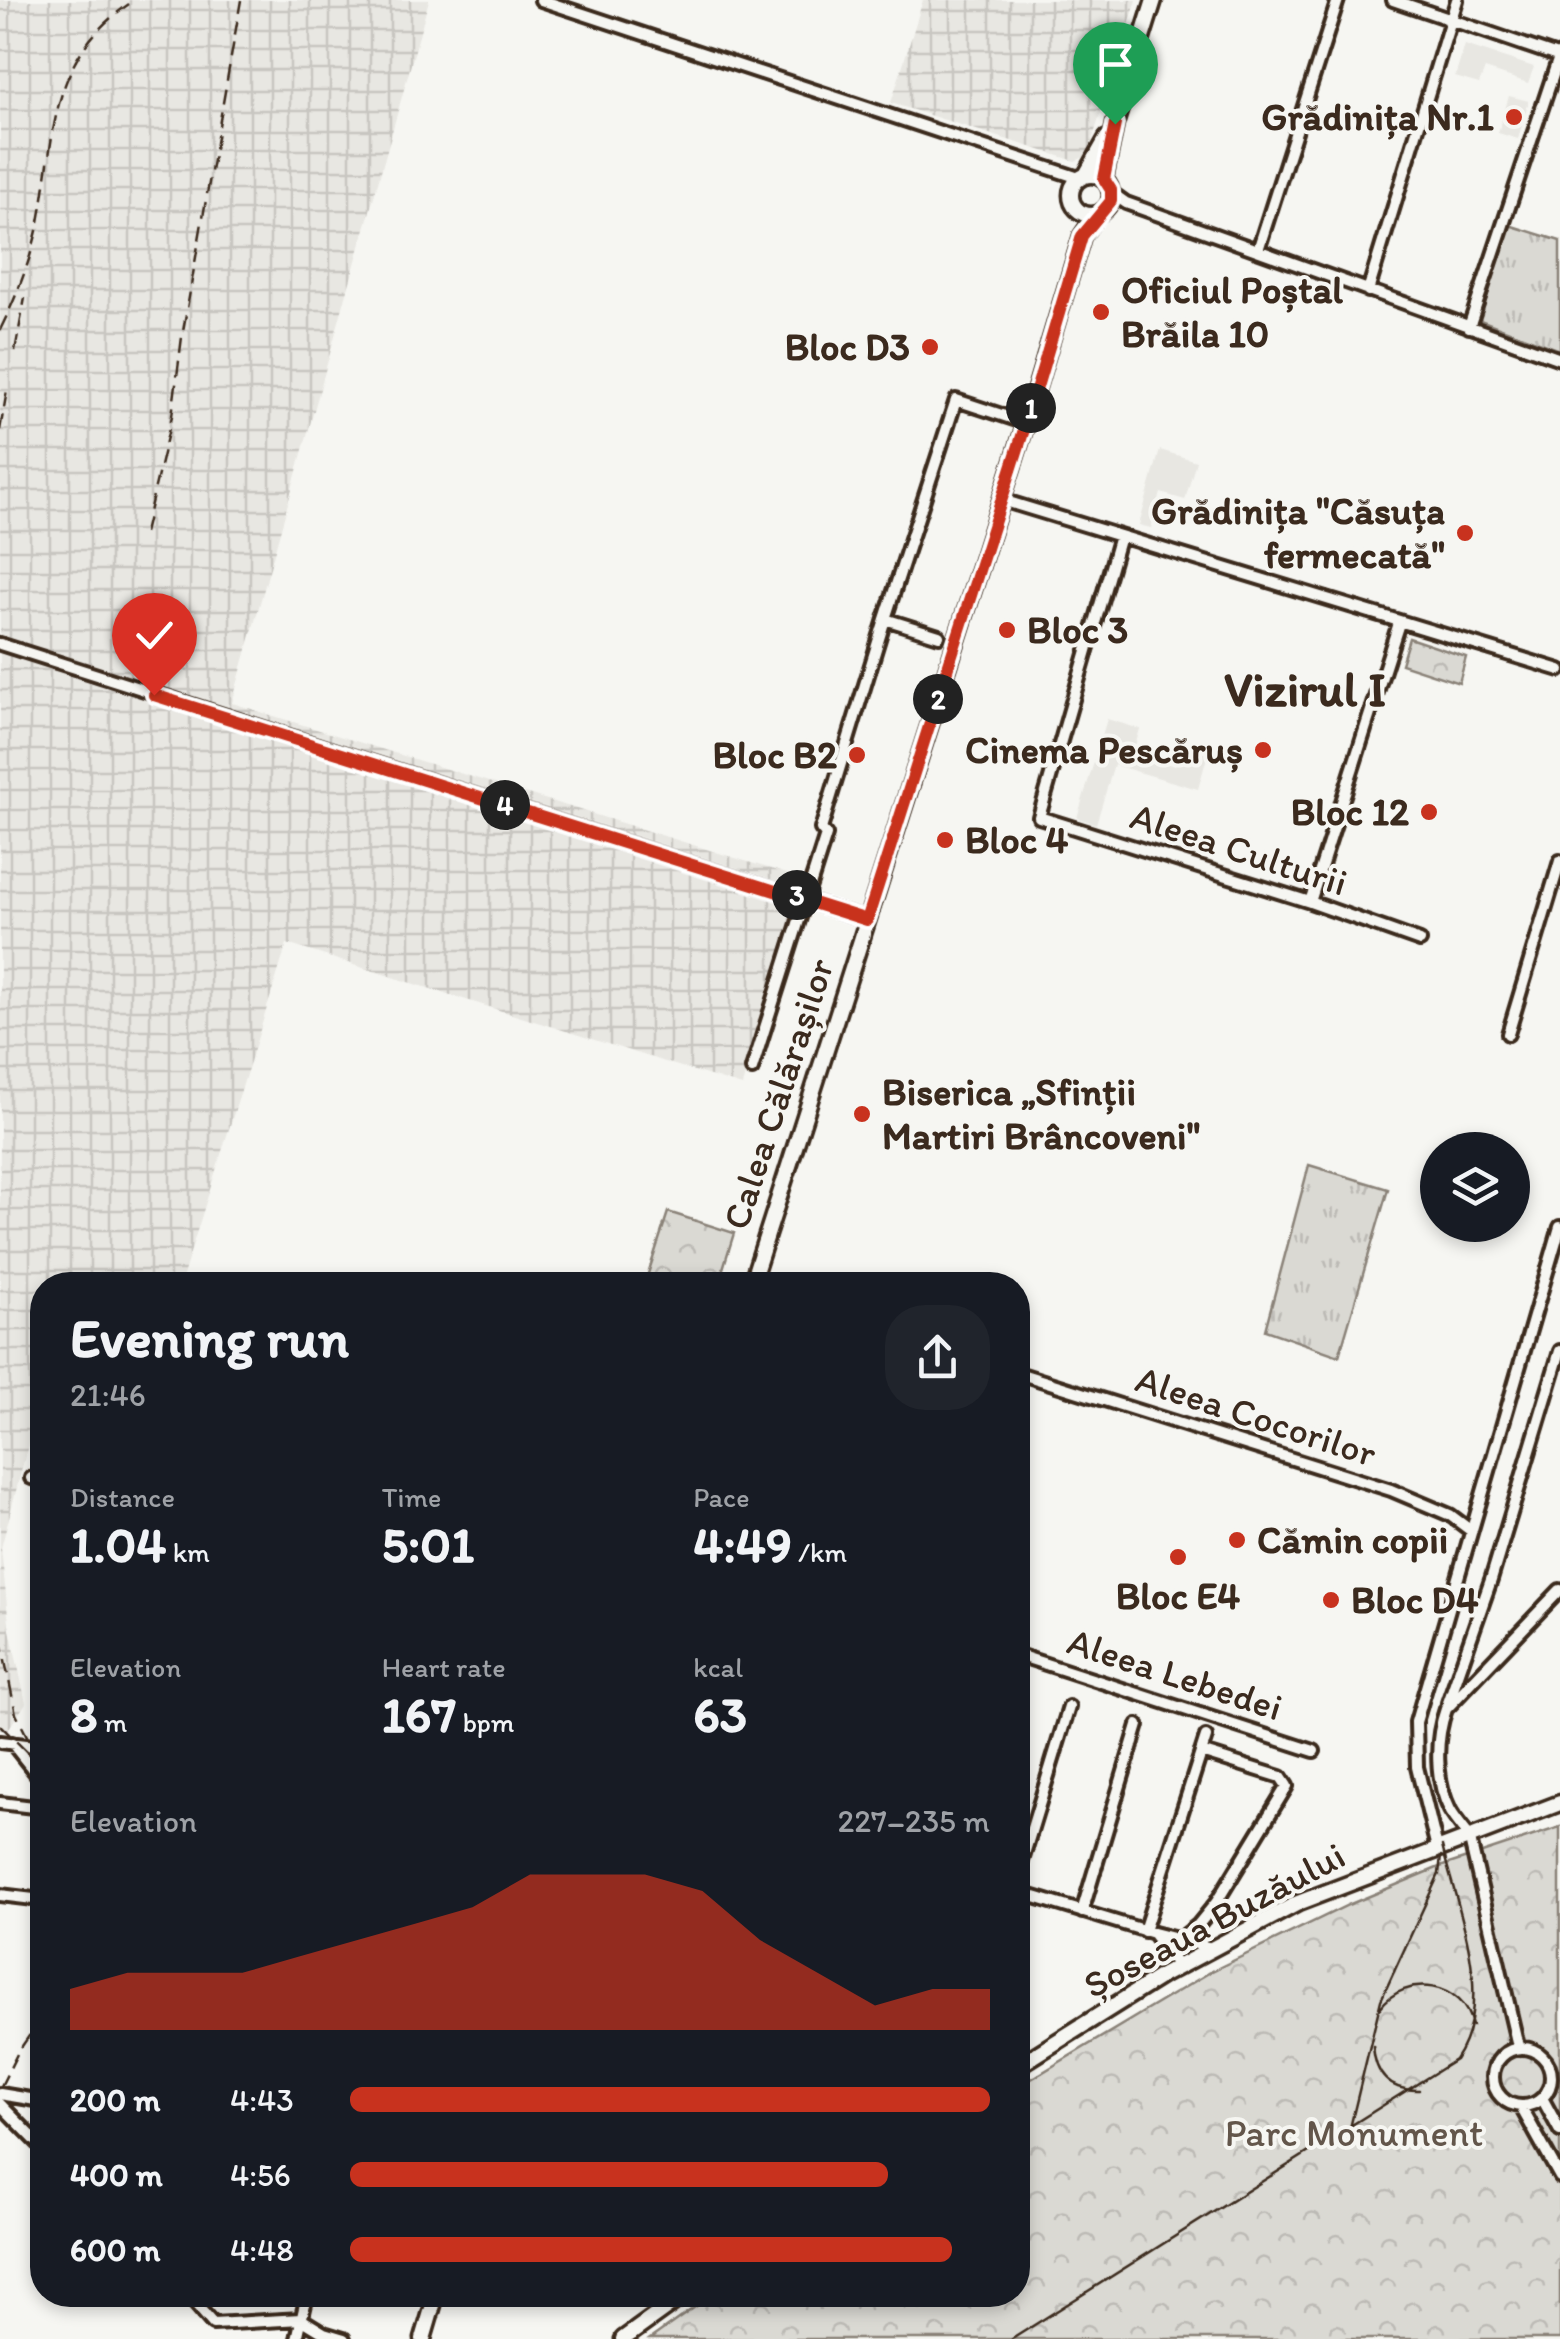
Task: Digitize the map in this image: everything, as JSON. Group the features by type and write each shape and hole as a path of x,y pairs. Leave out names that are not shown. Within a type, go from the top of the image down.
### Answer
{"main road":[{"name":"Calea Călărașilor","path":"755,1272 1002,500 1082,236 1106,198 1115,124 1154,0"},
{"name":"Calea Călărașilor","path":"1082,236 1071,193 1115,124"},
{"path":"1076,209 1086,215 1106,198 1083,177"},
{"name":"Șoseaua Buzăului","path":"1030,2059 1178,1967 1298,1903 1560,1804"},
{"path":"422,2339 432,2307"},
{"path":"623,2339 667,2307"}],"street":[{"path":"541,0 1083,177"},
{"path":"1258,250 1338,0"},
{"path":"1392,0 1560,56 1469,327"},
{"path":"1368,291 1457,0"},
{"path":"1106,198 1560,360"},
{"path":"752,1069 826,835 821,829 956,400 1026,423"},
{"path":"1002,500 1398,624 1560,670"},
{"name":"Aleea Culturii","path":"1120,536 1039,817 1310,902 1420,941"},
{"path":"885,620 939,636"},
{"path":"1310,902 1398,624"},
{"path":"0,644 867,920"},
{"path":"1508,1034 1560,861"},
{"path":"1437,1848 1414,1739 1470,1530 1560,1227"},
{"path":"1518,2046 1470,1836 1450,1810 1438,1760 1438,1732 1497,1563 1560,1351"},
{"name":"Aleea Cocorilor","path":"1030,1377 1391,1490 1450,1515 1470,1530"},
{"path":"1446,1709 1560,1590"},
{"name":"Aleea Lebedei","path":"1030,1658 1314,1751"},
{"path":"1030,1835 1069,1707"},
{"path":"1082,1912 1138,1725"},
{"path":"1148,1932 1206,1737"},
{"path":"6,1743 30,1768"},
{"path":"1180,1940 1216,1903 1287,1786 1280,1776 1201,1752"},
{"path":"0,1804 30,1807"},
{"path":"0,1895 30,1899"},
{"path":"1030,1896 1214,1948"},
{"path":"1148,1932 1178,1967"},
{"path":"1521,2106 1542,2098 1551,2079 1547,2061 1538,2052 1518,2046 1497,2062 1493,2082 1499,2094 1521,2106 1560,2177"},
{"path":"0,2094 30,2099"},
{"path":"1542,2098 1560,2131"},
{"path":"0,2104 30,2135"},
{"path":"199,2307 214,2324 213,2339"},
{"path":"297,2339 304,2307"},
{"path":"214,2324 301,2319 344,2339"}],"shaded area":[{"path":"0,0 429,0 232,703 797,877 796,902 742,1086 287,944 184,1272 30,1272 30,1438 1,1548 9,1625 26,1703 7,1731 0,1730"},
{"path":"923,0 1137,0 1087,156 1075,161 891,103"},
{"path":"1465,45 1534,67 1528,83 1485,69 1479,84 1455,77"},
{"name":"Grădinița Nr.1","path":"1509,96 1529,101 1518,139 1498,133"},
{"path":"1160,450 1196,461 1185,500 1161,493 1151,528 1139,525"},
{"path":"1107,719 1140,729 1133,753 1175,766 1182,742 1209,750 1198,789 1114,765 1096,824 1077,818"}],"green space":[{"path":"1509,225 1560,241 1560,350 1480,320"},
{"path":"1409,638 1466,657 1459,683 1401,664"},
{"path":"1309,1165 1388,1189 1339,1356 1265,1330"},
{"path":"668,1212 734,1233 722,1272 649,1272"},
{"name":"Parc Monument","path":"1560,1827 1560,2339 650,2339 695,2307 1030,2307 1030,2080 1212,1971 1348,1905 1437,1868"}],"tram line":[{"path":"1012,2339 1455,2060 1467,2036 1473,2010 1473,1983 1464,1926 1442,1846"},
{"path":"1350,2128 1381,2000 1439,1874 1441,1856"},
{"path":"1380,2008 1404,1990 1432,1987 1458,2000 1472,2026"},
{"path":"1373,2046 1377,2065 1386,2079 1399,2088 1419,2090"}],"railway":[{"path":"0,330 36,236 54,126 71,71 86,45 135,0"},
{"path":"144,533 172,416 182,337 241,0"},
{"path":"15,351 25,298"},
{"path":"0,430 8,385"},
{"path":"0,1637 16,1714 30,1742"},
{"path":"0,1725 27,1752"},
{"path":"0,2088 30,2034"}],"place":[{"name":"Grădinița Nr.1","path":"1514,117"},
{"name":"Oficiul Poștal Brăila 10","path":"1101,312"},
{"name":"Bloc D3","path":"930,347"},
{"name":"Grădinița \"Căsuța fermecată\"","path":"1465,533"},
{"name":"Bloc 3","path":"1007,630"},
{"name":"Cinema Pescăruș","path":"1263,750"},
{"name":"Bloc B2","path":"857,755"},
{"name":"Bloc 12","path":"1429,812"},
{"name":"Bloc 4","path":"945,840"},
{"name":"Biserica „Sfinții Martiri Brâncoveni\"","path":"862,1114"},
{"name":"Cămin copii","path":"1237,1540"},
{"name":"Bloc E4","path":"1178,1557"},
{"name":"Bloc D4","path":"1331,1600"}],"district":[{"name":"Vizirul I","path":"1305,689"}],"route":[{"path":"154,695 867,920 1082,236 1111,201 1112,193 1104,179 1115,124"}]}
